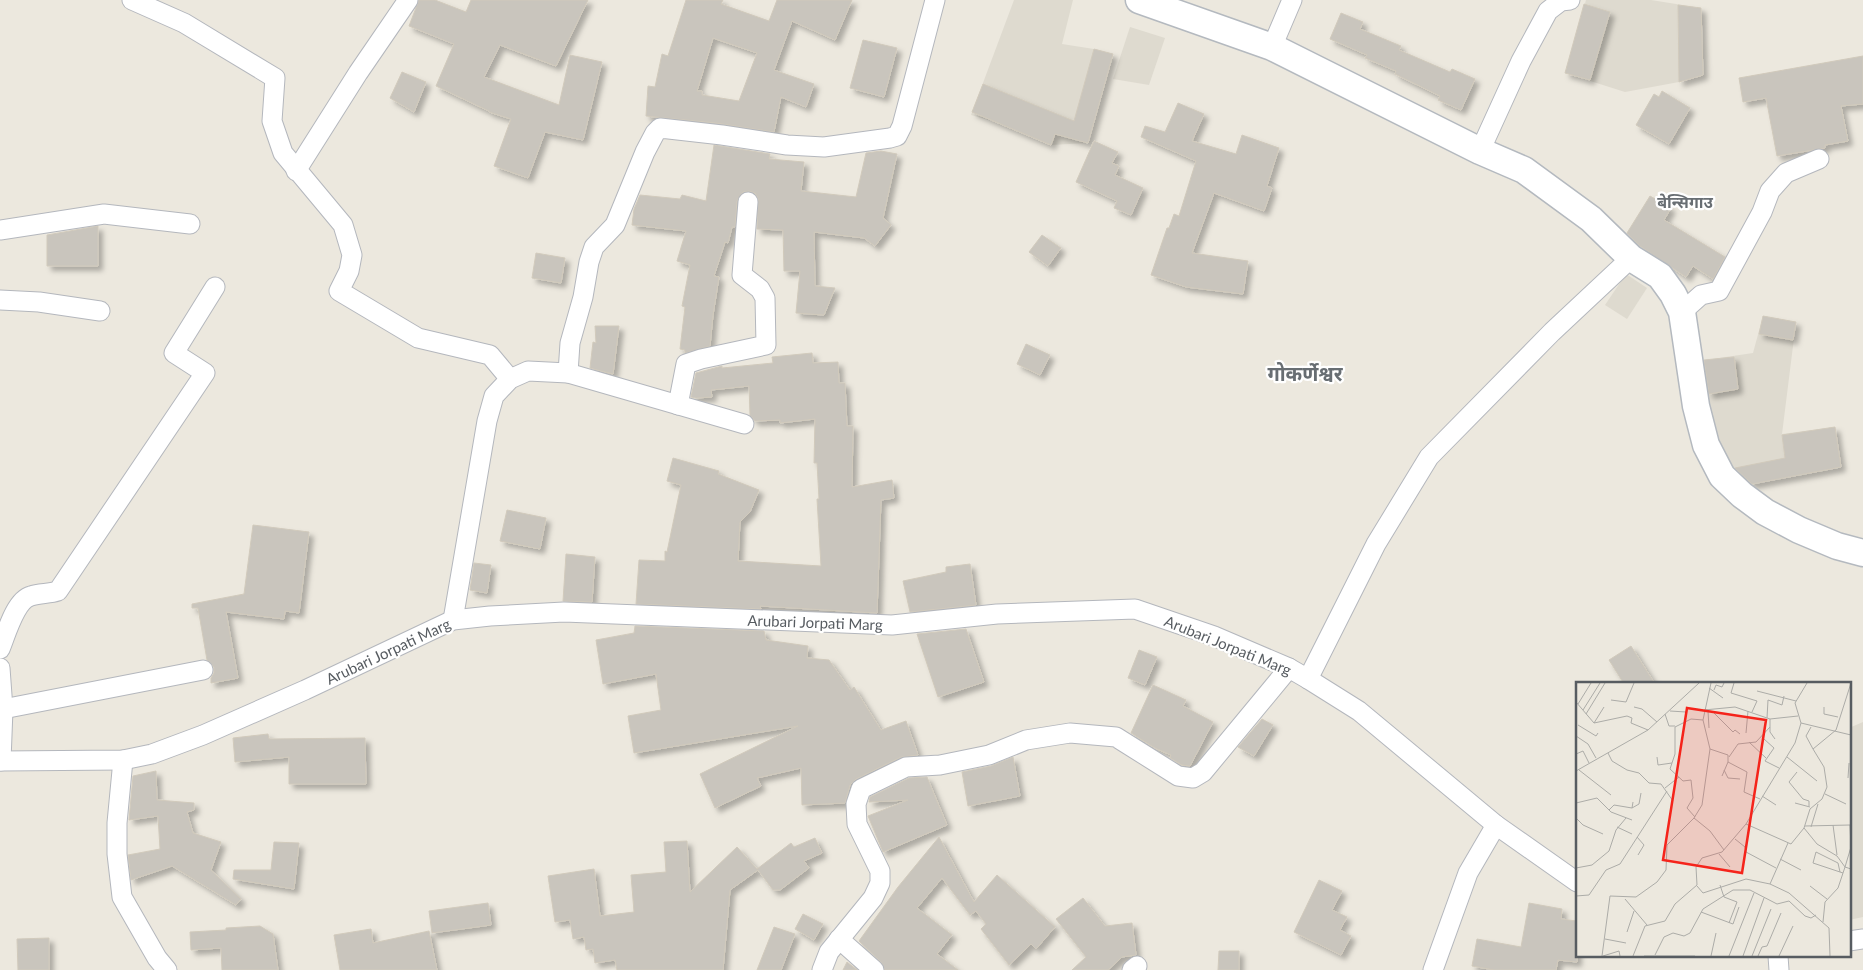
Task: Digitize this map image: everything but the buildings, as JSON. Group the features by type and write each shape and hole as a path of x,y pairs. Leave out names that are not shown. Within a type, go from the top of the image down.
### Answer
{"main road":[{"path":"1139,0 1272,47 1480,151 1524,170 1591,219 1632,258 1660,276 1673,294 1682,312 1696,406 1706,445 1722,476 1742,495 1765,512 1837,546 1863,553"}],"street":[{"path":"132,0 184,23 275,78 272,121 282,153 343,225 352,255 349,271 339,291 418,338 490,355 510,379"},
{"path":"296,171 358,73 408,0"},
{"path":"568,374 570,343 583,298 588,262 594,247 615,225 645,152 660,128 787,145 824,147 897,136 902,126 935,0"},
{"path":"1272,47 1292,0"},
{"path":"1480,151 1521,61 1548,11 1561,1 1570,0"},
{"path":"1682,312 1702,295 1719,291 1762,212 1770,191 1786,173 1819,159"},
{"path":"678,405 686,364 766,345 765,298 760,289 742,275 748,202"},
{"path":"0,230 104,214 190,224"},
{"path":"1308,679 1376,544 1428,457 1552,332 1632,258"},
{"path":"0,649 20,604 30,596 48,595 58,592 205,372 174,353 215,287"},
{"path":"0,300 39,302 100,311"},
{"path":"453,620 488,421 494,396 510,379 528,371 568,374 744,424"},
{"name":"Arubari Jorpati Marg","path":"0,761 123,760 152,754 203,735 305,690 453,620 564,612 892,625 997,614 1136,609 1214,636 1289,668 1359,710 1496,825 1576,881"},
{"path":"0,668 3,709 0,761"},
{"path":"822,970 829,952 873,898 880,883 880,871 857,824 856,804 861,789 906,767 940,765 989,755 1026,740 1070,733 1116,737 1178,776 1193,778 1203,772 1289,668"},
{"path":"3,709 203,670"},
{"path":"123,760 116,854 122,898 156,958 167,970"},
{"path":"1434,970 1468,873 1496,825"},
{"path":"839,939 874,970"},
{"path":"1850,941 1863,939"}],"shaded area":[{"path":"1014,0 1073,0 1062,44 1113,54 1088,143 1051,145 995,122 971,115"},
{"path":"1586,0 1651,0 1701,8 1703,75 1679,82 1625,92 1565,73"},
{"path":"1130,27 1165,38 1149,85 1113,79"},
{"path":"1626,274 1647,288 1627,319 1605,305"},
{"path":"1763,316 1796,322 1782,434 1835,427 1841,467 1741,486 1718,461 1699,361 1753,353"},
{"path":"1863,722 1863,917 1850,920 1850,728"}],"district":[{"name":"बेन्सिगाउ","path":"1685,201"},
{"name":"गोकर्णेश्वर","path":"1305,373"}]}
